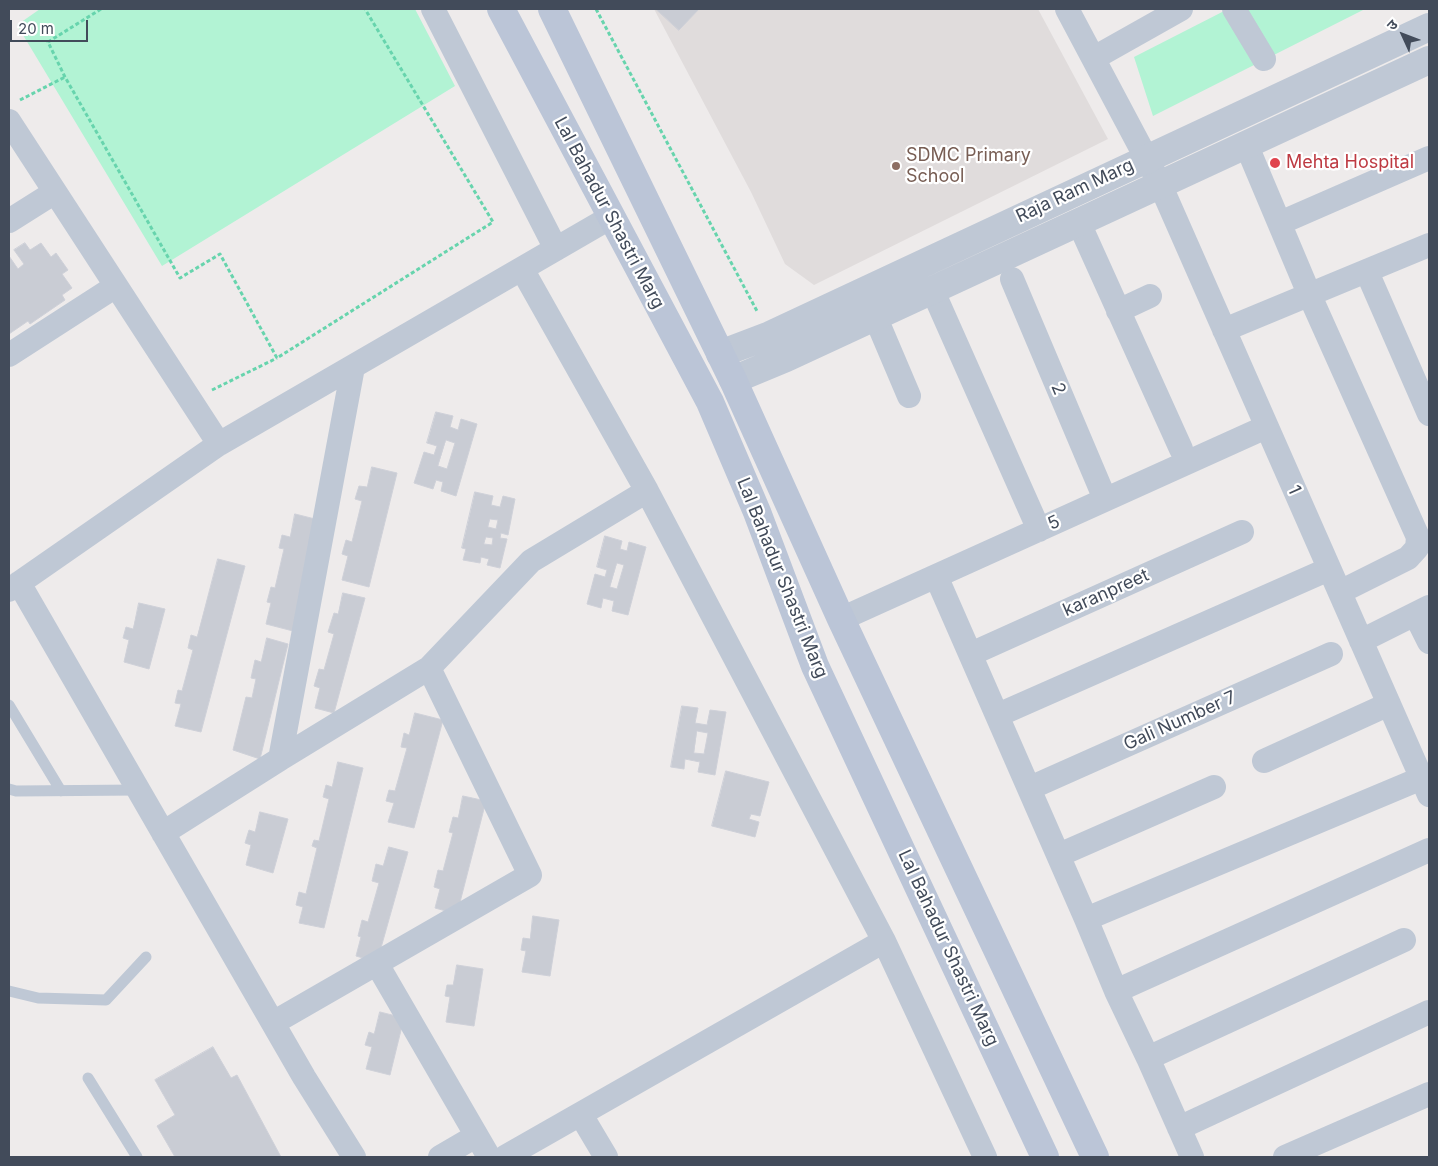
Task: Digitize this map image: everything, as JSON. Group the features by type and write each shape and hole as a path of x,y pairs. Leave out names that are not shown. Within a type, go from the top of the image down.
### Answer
{"main road":[{"name":"Lal Bahadur Shastri Marg","path":"501,9 710,402 757,512 815,666 844,724 1045,1157"},
{"name":"Lal Bahadur Shastri Marg","path":"552,9 733,380 841,619 1095,1157"},
{"path":"844,724 883,708"}],"street":[{"path":"433,9 556,249"},
{"name":"1","path":"1067,9 1148,157 1388,704 1424,773"},
{"path":"1094,58 1181,9"},
{"path":"1234,9 1264,60"},
{"name":"Raja Ram Marg","path":"720,354 770,335 1429,27"},
{"name":"Raja Ram Marg","path":"733,380 786,358 1429,60"},
{"path":"13,112 55,192 219,444"},
{"path":"1246,144 1310,296 1418,536 1417,548 1408,558 1340,592"},
{"path":"1280,224 1429,158"},
{"path":"9,221 55,192"},
{"path":"354,1157 273,1023 139,790 14,586 219,444 612,217"},
{"path":"1078,223 1181,449"},
{"path":"1224,330 1310,296 1429,245"},
{"path":"522,269 647,490 884,941 985,1157"},
{"path":"1367,272 1429,414"},
{"name":"2","path":"1012,279 1105,499"},
{"path":"9,355 116,286"},
{"path":"932,289 1039,530"},
{"path":"1118,310 1150,296"},
{"path":"875,316 909,396"},
{"path":"280,758 353,366"},
{"name":"5","path":"841,619 1266,428"},
{"path":"163,833 280,758 429,668 531,561 647,490"},
{"name":"karanpreet","path":"971,654 1242,532"},
{"path":"998,715 1329,569"},
{"path":"936,576 1030,788 1116,991 1192,1157"},
{"path":"1361,642 1422,611 1429,642"},
{"name":"Gali Number 7","path":"1030,788 1331,654"},
{"path":"273,1023 530,875 429,668"},
{"path":"1264,761 1388,704"},
{"path":"1086,919 1424,773"},
{"path":"1059,855 1214,788"},
{"path":"1116,991 1429,850"},
{"path":"1148,1058 1404,940"},
{"path":"505,1157 884,941"},
{"path":"377,964 489,1157"},
{"path":"1179,1128 1429,1012"},
{"path":"1284,1157 1429,1094"},
{"path":"581,1115 606,1157"},
{"path":"440,1157 476,1136"}],"lane":[{"path":"9,705 61,791"},
{"path":"9,789 61,791 139,790"},
{"path":"9,990 38,998 106,1000 146,957"},
{"path":"88,1078 137,1157"}],"path":[{"path":"101,9 48,42 65,76 180,278 220,254 277,358"},
{"path":"191,400 277,358 493,222 365,9"},
{"path":"596,9 770,335"},
{"path":"13,112 65,76"}],"shaded area":[{"name":"SDMC Primary School","path":"654,9 1038,9 1108,139 814,285 785,264 751,192"}],"green space":[{"path":"40,9 415,9 455,86 162,266 17,25"},
{"path":"1228,9 1365,9 1153,116 1134,57"}],"building":[{"path":"656,9 699,9 679,30"},
{"path":"25,243 30,250 41,243 51,257 56,253 68,270 62,274 72,288 62,295 65,300 30,324 28,321 9,334 9,256 18,269 24,264 14,250"},
{"path":"436,412 453,416 450,427 458,430 461,419 477,424 456,496 441,491 443,482 436,480 433,489 414,483 424,452 434,455 437,446 427,443","holes":["446,440 455,443 447,469 438,466"]},
{"path":"372,467 397,473 369,587 342,580 348,556 342,554 346,540 352,542 362,501 355,499 359,486 367,487"},
{"path":"475,492 493,496 491,505 500,507 503,496 515,499 508,535 501,533 500,538 507,539 500,568 487,565 489,559 481,557 480,563 463,560 466,549 462,548","holes":["490,519 498,520 496,529 488,527","486,537 493,538 492,545 484,544"]},
{"path":"295,514 319,520 293,631 266,624 271,603 267,602 271,587 275,588 284,549 279,548 282,535 290,537"},
{"path":"605,536 622,541 620,549 627,551 629,542 646,547 628,615 612,611 614,601 603,598 601,608 587,604 595,574 605,577 607,570 597,567","holes":["617,563 624,565 617,589 610,587"]},
{"path":"218,559 245,566 201,732 175,726 181,704 175,703 178,690 182,691 193,650 188,648 191,635 197,637"},
{"path":"343,593 365,598 334,713 315,708 320,688 314,686 319,669 324,670 334,634 328,632 334,613 338,614"},
{"path":"139,603 165,609 149,669 124,662 129,640 123,638 126,627 133,629"},
{"path":"267,638 288,644 260,759 233,750 246,697 252,698 256,679 251,678 255,660 261,662"},
{"path":"682,706 698,708 695,723 707,725 710,710 726,712 715,775 698,772 700,762 685,759 684,769 671,767","holes":["697,731 708,733 704,754 694,753"]},
{"path":"415,713 443,720 414,828 388,822 394,803 386,801 389,790 395,791 407,748 401,747 404,733 409,735"},
{"path":"338,762 363,768 324,928 299,923 303,907 296,905 299,892 306,894 317,848 312,846 314,840 319,841 329,799 323,797 326,785 332,787"},
{"path":"726,771 769,782 760,816 751,814 749,819 759,822 755,837 712,826"},
{"path":"463,796 486,801 457,914 435,908 440,889 434,887 438,870 443,871 453,833 449,832 453,817 458,818"},
{"path":"260,812 288,819 273,873 246,865 251,845 245,843 249,830 255,832"},
{"path":"389,847 408,852 377,962 356,956 361,937 358,936 362,920 368,922 379,883 372,881 376,864 383,866"},
{"path":"533,916 559,920 550,976 522,972 526,951 521,950 523,938 530,939"},
{"path":"457,965 483,969 474,1026 446,1022 450,997 445,996 447,985 453,985"},
{"path":"380,1012 404,1018 390,1075 366,1069 372,1047 365,1045 369,1032 374,1034"},
{"path":"213,1047 231,1078 237,1075 281,1157 175,1157 157,1126 175,1115 155,1080"}],"place":[{"name":"Mehta Hospital","path":"1275,163"},
{"name":"SDMC Primary School","path":"896,166"}]}
